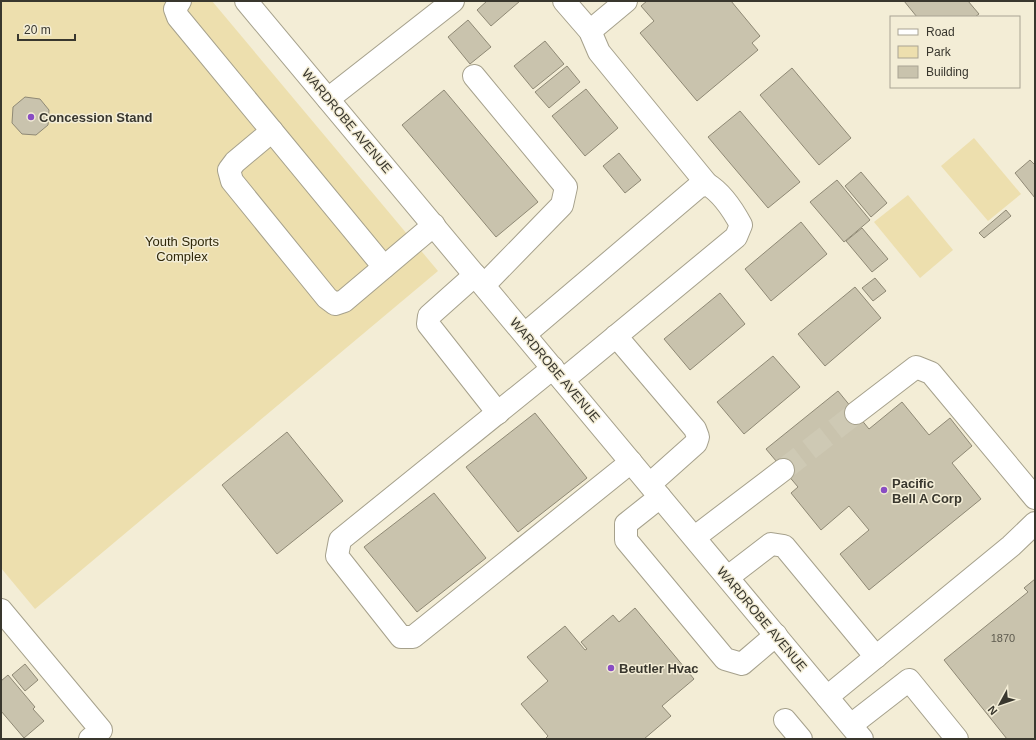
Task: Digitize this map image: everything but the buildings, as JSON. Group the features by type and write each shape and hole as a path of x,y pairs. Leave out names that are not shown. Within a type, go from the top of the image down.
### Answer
{"street":[{"path":"180,1 175,9 178,17 384,266"},
{"name":"WARDROBE AVENUE","path":"246,1 857,732"},
{"path":"328,98 453,1"},
{"path":"564,1 590,31 599,52 706,184 714,189 735,214 741,225 736,236 616,336 498,413 340,540 336,556 401,637 413,637 632,462"},
{"path":"590,31 626,1"},
{"path":"474,76 566,187 562,205 480,280 428,316 428,324 498,413"},
{"path":"272,131 235,162 229,170 232,181 327,298 335,304 344,301 434,225"},
{"path":"525,334 698,187 706,184"},
{"path":"616,336 695,429 698,437 696,444 626,524 626,540 725,659 742,664 776,635"},
{"path":"856,413 916,367 931,373 1035,498"},
{"path":"695,537 783,470"},
{"path":"827,697 1011,546 1035,523"},
{"path":"728,577 771,544 784,546 876,657"},
{"path":"1,610 95,734"},
{"path":"857,732 909,680 958,739"},
{"path":"785,720 801,739"}],"green space":[{"name":"Youth Sports Complex","path":"1,1 212,1 438,271 35,609 1,568"},
{"path":"974,138 1021,194 988,221 941,166"},
{"path":"908,195 953,250 920,278 874,222"}],"tunnel":[{"path":"783,470 856,413"}],"place":[{"name":"Concession Stand","path":"31,117"},
{"name":"Pacific Bell A Corp","path":"884,490"},
{"name":"Beutler Hvac","path":"611,668"}]}
